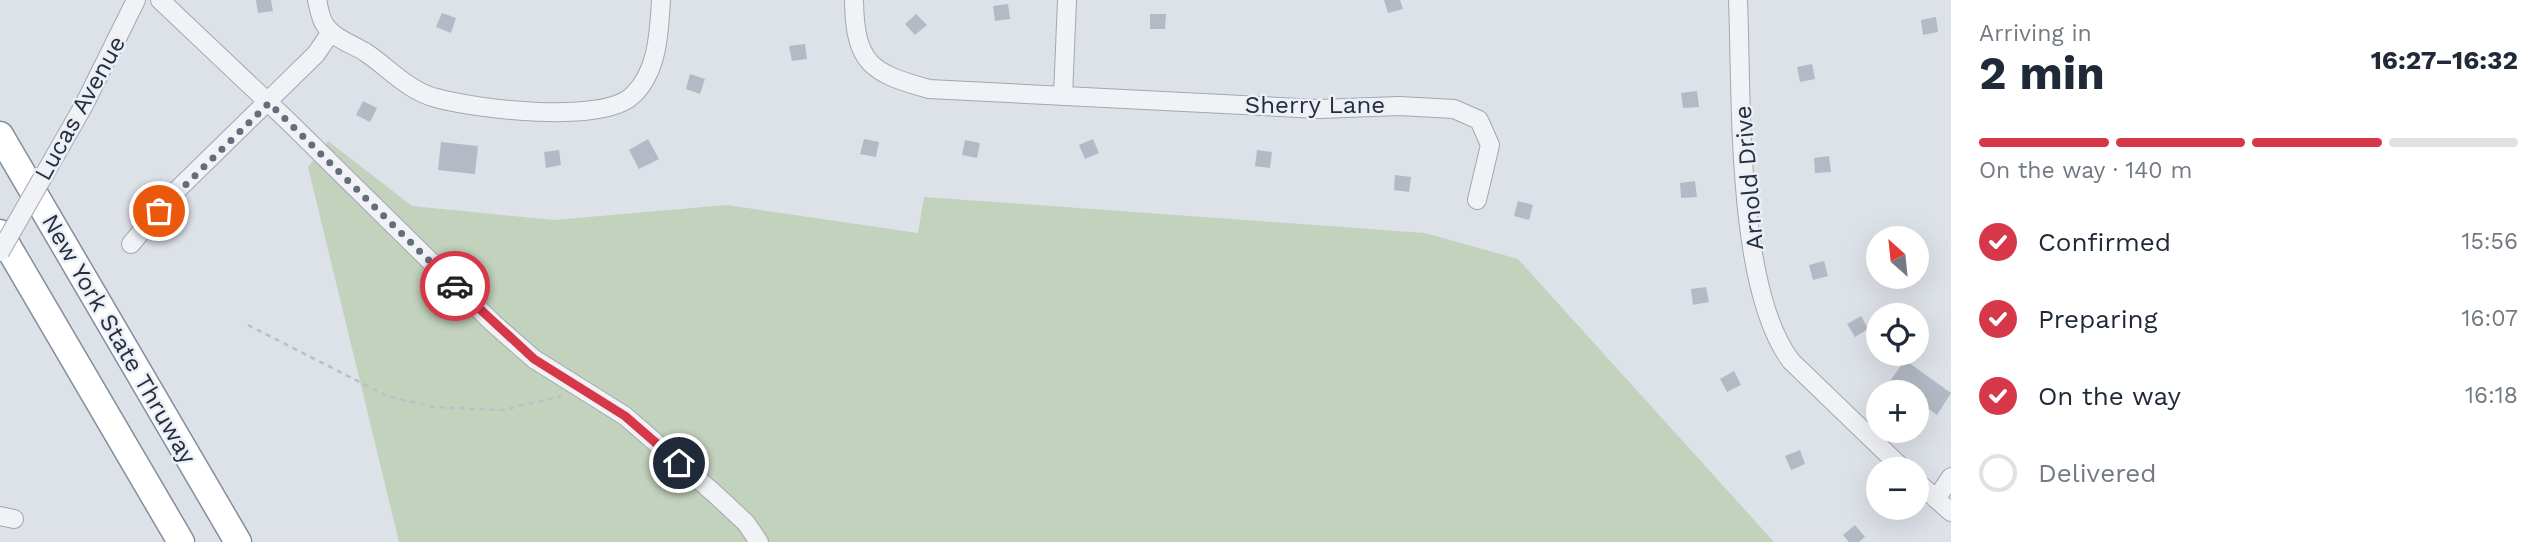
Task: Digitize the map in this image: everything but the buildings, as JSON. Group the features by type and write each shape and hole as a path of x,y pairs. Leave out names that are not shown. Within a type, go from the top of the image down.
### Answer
{"highway":[{"name":"New York State Thruway","path":"0,135 238,542"},
{"name":"New York State Thruway","path":"0,233 181,542"}],"street":[{"name":"Lucas Avenue","path":"0,252 84,105 136,0"},
{"path":"160,0 493,323 534,359 581,391 625,416 746,523 759,542"},
{"path":"317,0 324,24 331,32 366,52 402,81 434,98 546,112 592,113 612,108 632,97 653,62 659,39 661,0"},
{"name":"Sherry Lane","path":"854,0 860,45 874,69 889,78 929,89 1319,109 1399,106 1454,109 1479,120 1490,145 1477,200"},
{"path":"1063,96 1067,0"},
{"name":"Arnold Drive","path":"1738,0 1749,225 1766,314 1781,347 1791,361 1891,457"},
{"path":"131,244 173,194 269,103 316,54 331,32"},
{"path":"1936,499 1951,477"},
{"path":"1929,493 1951,512"}],"path":[{"path":"248,325 387,396 433,407 503,410 581,391"}],"green space":[{"path":"328,141 412,206 554,220 727,205 918,233 924,197 1425,233 1518,259 1774,542 399,542 308,167"}],"way so far":[{"path":"159,211 173,194 269,103 455,286"}],"route":[{"path":"455,286 534,359 625,416 679,463"}]}
